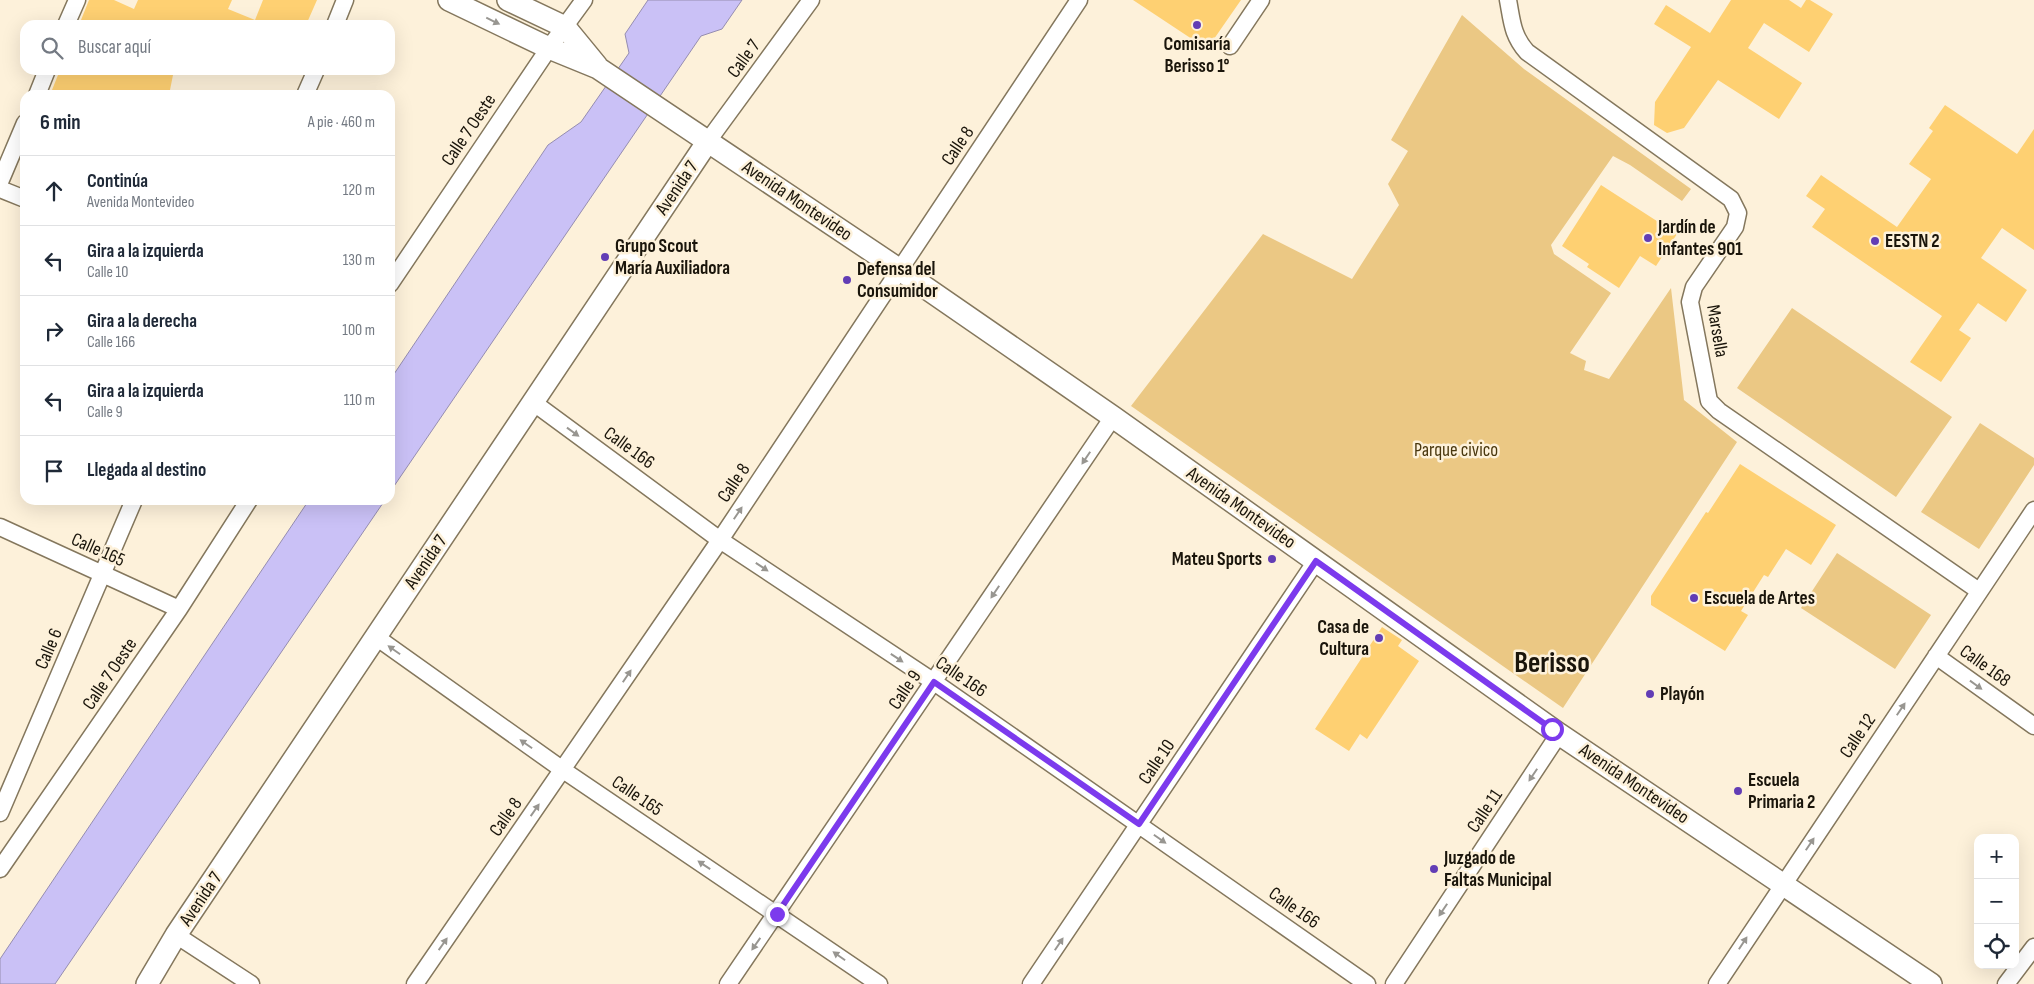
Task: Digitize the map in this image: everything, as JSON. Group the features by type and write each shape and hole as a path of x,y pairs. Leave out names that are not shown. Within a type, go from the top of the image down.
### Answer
{"main road":[{"name":"Avenida Montevideo","path":"449,0 548,48 598,68 708,141 900,270 1113,417 1559,734 1931,984"},
{"name":"Avenida Montevideo","path":"508,0 565,27 598,68"},
{"name":"Avenida 7","path":"147,984 176,936 708,141"}],"street":[{"path":"68,20 77,0"},
{"path":"337,20 345,0"},
{"name":"Calle 7 Oeste","path":"395,277 548,48 584,0"},
{"name":"Calle 7","path":"708,141 811,0"},
{"name":"Calle 8","path":"415,984 720,540 1079,0"},
{"path":"1230,46 1261,0"},
{"name":"Marsella","path":"1508,0 1513,28 1518,41 1527,52 1731,199 1738,213 1735,227 1694,287 1690,302 1709,401 1718,411 1979,591"},
{"path":"39,90 45,75"},
{"path":"308,90 314,75"},
{"path":"0,182 20,135"},
{"path":"0,189 20,197"},
{"name":"Calle 166","path":"534,403 720,540 934,682 1367,984"},
{"name":"Calle 9","path":"728,984 1113,417"},
{"name":"Calle 6","path":"0,813 132,505"},
{"name":"Calle 7 Oeste","path":"0,869 179,609 246,505"},
{"name":"Calle 12","path":"1716,984 2034,510"},
{"name":"Calle 165","path":"0,527 179,609"},
{"name":"Calle 10","path":"1031,984 1316,561"},
{"name":"Calle 165","path":"376,637 563,770 879,984"},
{"name":"Calle 168","path":"1936,656 2034,726"},
{"name":"Calle 11","path":"1394,984 1559,734"},
{"path":"176,936 251,984"},
{"path":"2006,984 2034,947"}],"green space":[{"name":"Parque civico","path":"1462,15 1524,69 1691,189 1682,201 1630,165 1613,156 1551,245 1554,254 1611,293 1570,353 1586,361 1584,370 1609,379 1671,288 1684,400 1737,442 1563,708 1131,406 1263,234 1352,279 1399,205 1388,184 1408,151 1391,140"},
{"path":"1792,308 1952,417 1896,497 1737,388"},
{"path":"1980,423 2034,458 2034,465 1979,549 1921,512"},
{"path":"1837,553 1931,615 1895,669 1801,608"}],"shaded area":[{"path":"648,0 742,0 722,29 701,36 395,485 395,373 548,145 581,122 629,53 625,34"},
{"path":"306,505 382,505 55,984 0,984 0,959"}],"building":[{"path":"89,0 114,0 134,9 138,0 232,0 228,9 255,20 81,20"},
{"path":"263,0 317,0 308,20 255,20"},
{"name":"Comisaría Berisso 1°","path":"1133,0 1241,0 1207,49"},
{"path":"1731,0 1789,0 1801,8 1806,0 1810,0 1833,14 1809,52 1764,23 1748,48 1802,83 1779,119 1718,80 1684,128 1667,133 1654,125 1655,102 1691,47 1654,24 1666,5 1710,33"},
{"path":"58,75 173,75 170,90 52,90"},
{"name":"EESTN 2","path":"1945,105 2017,154 2034,129 2034,250 2002,228 1981,258 2027,290 2006,322 1978,303 1959,330 1971,338 1941,382 1910,362 1942,316 1812,227 1825,209 1806,196 1821,175 1897,227 1931,179 1909,164 1933,131 1929,128"},
{"path":"1601,185 1677,234 1656,266 1640,256 1619,288 1587,267 1589,264 1562,246"},
{"path":"1740,464 1836,525 1811,565 1786,549 1768,577 1764,575 1741,611 1748,615 1725,651 1651,605 1651,596"},
{"path":"1382,627 1402,640 1398,646 1419,661 1367,739 1360,734 1349,751 1315,729"}],"place":[{"name":"Comisaría Berisso 1°","path":"1197,25"},
{"name":"Jardín de Infantes 901","path":"1648,238"},
{"name":"EESTN 2","path":"1875,241"},
{"name":"Grupo Scout María Auxiliadora","path":"605,257"},
{"name":"Defensa del Consumidor","path":"847,280"},
{"name":"Mateu Sports","path":"1272,559"},
{"name":"Escuela de Artes","path":"1694,598"},
{"name":"Casa de Cultura","path":"1379,638"},
{"name":"Playón","path":"1650,694"},
{"name":"Escuela Primaria 2","path":"1738,791"},
{"name":"Juzgado de Faltas Municipal","path":"1434,869"}],"district":[{"name":"Berisso","path":"1552,663"}],"route":[{"path":"777,914 934,682 1139,824 1316,561 1552,729"}]}
